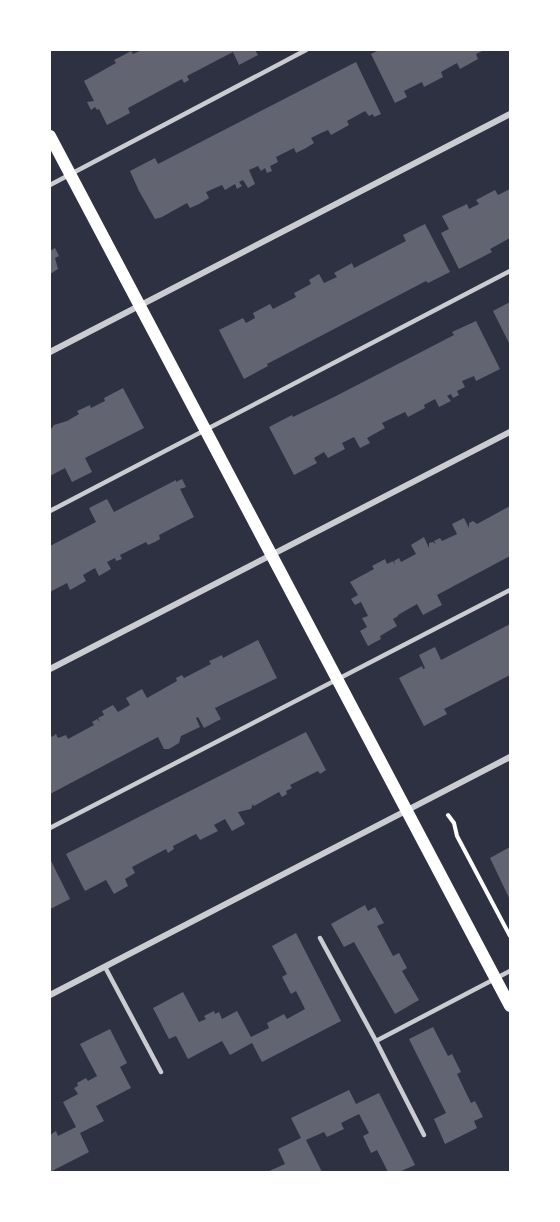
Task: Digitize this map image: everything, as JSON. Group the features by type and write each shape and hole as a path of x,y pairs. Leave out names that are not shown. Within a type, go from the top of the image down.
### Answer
{"main road":[{"path":"50,136 510,1006"}],"street":[{"path":"50,352 510,114"},
{"path":"50,669 510,432"},
{"path":"50,995 510,757"}],"lane":[{"path":"50,185 306,50"},
{"path":"50,511 510,271"},
{"path":"50,828 510,590"},
{"path":"320,938 424,1135"},
{"path":"105,967 161,1072"},
{"path":"376,1041 510,971"}],"path":[{"path":"448,815 510,936"}],"building":[{"path":"142,50 255,50 258,55 239,65 233,52 187,76 189,80 184,83 182,79 128,108 130,113 107,125 99,109 95,107 91,110 87,102 94,101 84,81 116,63 114,60 131,51 133,54"},
{"path":"379,50 484,50 476,54 478,59 460,69 457,63 441,72 443,77 424,87 422,82 404,91 407,97 395,103 371,54"},
{"path":"356,62 381,114 374,117 373,114 369,116 365,111 347,121 349,125 331,135 328,130 311,138 314,143 306,148 296,153 294,148 276,157 278,162 270,166 272,171 267,173 265,168 261,171 258,166 249,170 255,184 248,188 243,180 239,182 242,186 237,189 235,184 225,190 222,185 206,192 209,198 199,204 190,208 187,203 155,219 130,171 155,158 158,164"},
{"path":"510,189 510,238 490,249 492,252 459,269 441,233 449,229 442,216 467,204 469,209 479,204 476,200 495,190 498,195"},
{"path":"425,224 450,272 428,283 426,281 267,364 268,366 244,379 219,330 243,318 246,323 255,318 253,313 270,304 273,309 296,297 294,293 311,284 309,280 319,274 324,283 337,277 334,273 352,263 354,268 406,241 403,235"},
{"path":"55,248 59,256 55,258 58,269 50,274 50,251"},
{"path":"510,302 510,345 493,311"},
{"path":"476,321 500,369 476,381 474,376 462,381 465,387 457,391 459,395 453,398 451,394 447,396 451,401 439,407 435,399 424,405 425,408 408,417 405,412 382,423 385,428 367,438 370,443 360,448 354,437 342,443 345,449 328,458 324,452 314,458 317,463 294,475 269,427 334,397 454,335 452,332"},
{"path":"123,388 144,428 85,458 92,472 72,482 65,468 50,476 50,425 51,429 54,425 79,414 77,411 90,405 91,408 105,401 104,398"},
{"path":"182,479 186,487 180,489 194,517 159,535 160,539 155,542 148,545 146,542 120,555 122,559 116,561 115,558 107,562 111,569 99,576 95,568 83,575 86,581 70,590 67,583 50,592 50,546 96,522 89,508 107,499 114,512"},
{"path":"510,506 510,556 437,595 442,605 423,615 417,604 398,615 393,619 397,626 368,646 360,631 367,627 362,618 368,616 361,602 355,605 351,599 358,595 350,582 374,569 372,566 385,559 387,564 393,561 395,565 394,561 399,558 401,562 416,554 411,545 424,537 429,548 429,543 436,544 434,541 440,538 442,541 457,534 452,524 464,518 469,528 469,523 473,521 477,524"},
{"path":"510,624 510,675 444,709 447,714 424,726 399,678 422,666 423,669 425,668 419,655 435,647 441,660"},
{"path":"258,640 277,678 215,708 221,719 204,728 198,717 196,718 200,727 181,736 179,743 169,749 164,749 158,737 50,794 50,734 52,737 56,734 58,738 66,735 68,739 94,725 92,722 97,719 100,722 98,718 104,715 102,711 113,705 118,712 130,705 126,698 142,689 147,698 177,681 176,678 182,675 184,678 211,664 209,661 222,655 223,658"},
{"path":"306,732 326,770 320,774 318,771 290,785 292,788 282,797 279,792 254,806 253,804 251,809 238,812 245,824 232,831 225,819 214,825 218,831 200,840 196,834 173,846 174,849 168,853 166,849 132,867 135,873 125,879 128,886 114,894 106,880 85,891 66,854"},
{"path":"510,847 510,900 490,858"},
{"path":"50,859 70,899 50,909"},
{"path":"365,905 368,911 375,907 384,923 377,926 393,956 399,953 407,968 402,971 419,1000 395,1014 354,942 344,947 331,924"},
{"path":"296,933 341,1021 262,1062 252,1043 230,1055 222,1041 188,1059 176,1036 169,1039 153,1008 183,992 199,1022 206,1019 204,1016 214,1011 215,1014 219,1012 222,1019 237,1011 251,1037 269,1028 267,1023 284,1014 287,1019 305,1009 296,991 291,994 282,977 287,974 272,946"},
{"path":"433,1027 448,1056 452,1054 461,1072 457,1074 471,1103 475,1101 483,1117 474,1121 477,1128 445,1144 434,1119 446,1113 409,1039"},
{"path":"110,1029 127,1063 120,1067 131,1088 96,1106 104,1121 80,1133 89,1152 50,1172 50,1135 56,1131 58,1136 76,1127 63,1102 78,1094 74,1088 78,1086 77,1083 97,1076 80,1044"},
{"path":"349,1090 356,1104 379,1093 415,1165 399,1172 388,1172 377,1150 371,1153 363,1136 369,1133 359,1114 341,1123 344,1129 327,1137 324,1132 306,1140 322,1172 267,1172 285,1164 278,1149 301,1138 291,1118"}]}
